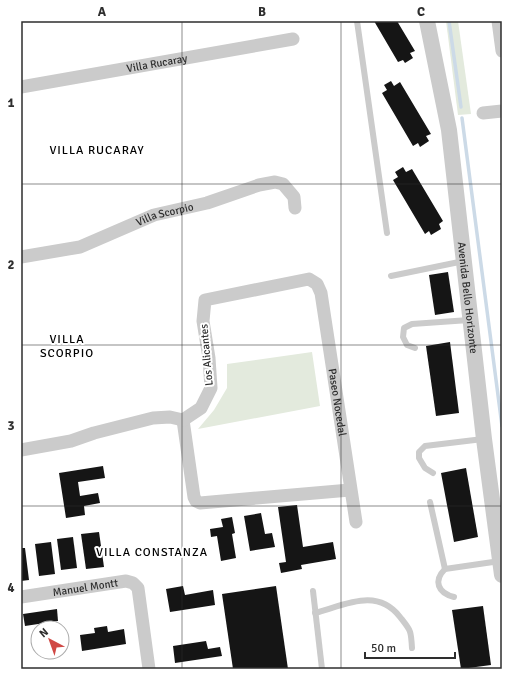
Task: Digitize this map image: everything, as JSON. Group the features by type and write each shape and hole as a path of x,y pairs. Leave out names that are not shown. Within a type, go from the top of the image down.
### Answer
{"street":[{"name":"Avenida Bello Horizonte","path":"428,21 449,130 484,439 501,568"},
{"path":"498,21 502,47"},
{"name":"Villa Rucaray","path":"21,87 293,39"},
{"path":"483,113 502,111"},
{"name":"Villa Scorpio","path":"21,257 80,247 154,215 207,202 259,185 275,182 283,184 294,197 295,208"},
{"name":"Los Alicantes","path":"183,420 200,408 211,388 209,358 203,322 204,300 309,279 317,284"},
{"name":"Paseo Nocedal","path":"317,284 321,293 356,522"},
{"path":"21,450 71,441 94,433 153,418 170,417 183,420 194,497 196,501 200,503 350,490"},
{"name":"Manuel Montt","path":"21,597 126,581 133,583 138,588 149,669"}],"lane":[{"path":"357,21 387,233"},
{"path":"391,276 465,261"},
{"path":"414,348 407,345 403,337 404,328 412,324 471,320"},
{"path":"433,473 425,468 418,458 419,452 425,446 484,439"},
{"path":"430,502 445,569"},
{"path":"454,597 444,593 439,585 438,580 440,574 445,569 501,568"},
{"path":"313,591 314,613 322,669"},
{"path":"314,613 364,599 385,603 396,612 411,631 412,648"}],"shaded area":[{"path":"446,21 458,21 471,114 458,115"},
{"path":"312,352 320,406 198,429 214,410 227,388 227,364"}],"building":[{"path":"374,21 397,21 415,51 410,53 413,58 405,63 403,60 398,62"},
{"path":"391,81 394,86 400,82 431,134 426,136 429,141 420,147 418,143 413,146 382,93 387,90 384,85"},
{"path":"403,167 406,172 412,169 443,221 439,224 441,229 431,235 429,231 425,234 393,180 398,177 395,172"},
{"path":"448,272 454,312 435,315 429,275"},
{"path":"450,342 459,413 436,416 426,346"},
{"path":"103,466 105,478 78,482 80,496 98,493 100,503 84,506 85,515 66,518 59,473"},
{"path":"466,468 478,537 454,542 441,473"},
{"path":"297,505 303,547 333,542 336,559 301,565 302,569 281,573 279,563 286,562 278,507"},
{"path":"261,513 265,534 272,533 275,547 250,551 244,516"},
{"path":"232,517 235,533 232,534 236,558 221,561 217,536 211,537 210,529 223,527 221,519"},
{"path":"99,532 104,567 86,569 81,534"},
{"path":"73,537 77,568 61,570 57,539"},
{"path":"51,542 55,574 39,576 35,544"},
{"path":"21,548 25,548 29,580 21,581"},
{"path":"183,586 185,595 213,590 215,605 170,612 166,589"},
{"path":"276,586 288,669 233,669 222,594"},
{"path":"483,606 491,665 461,669 452,610"},
{"path":"57,609 58,620 30,620 30,625 25,626 23,614"},
{"path":"107,626 108,632 124,629 126,644 82,651 80,635 95,633 94,628"},
{"path":"206,641 208,649 220,647 222,656 175,663 173,646"}],"waterway":[{"path":"449,21 461,107"},
{"path":"462,118 502,426"}],"district":[{"name":"VILLA RUCARAY","path":"97,150"},
{"name":"VILLA SCORPIO","path":"67,346"},
{"name":"VILLA CONSTANZA","path":"152,552"}]}
